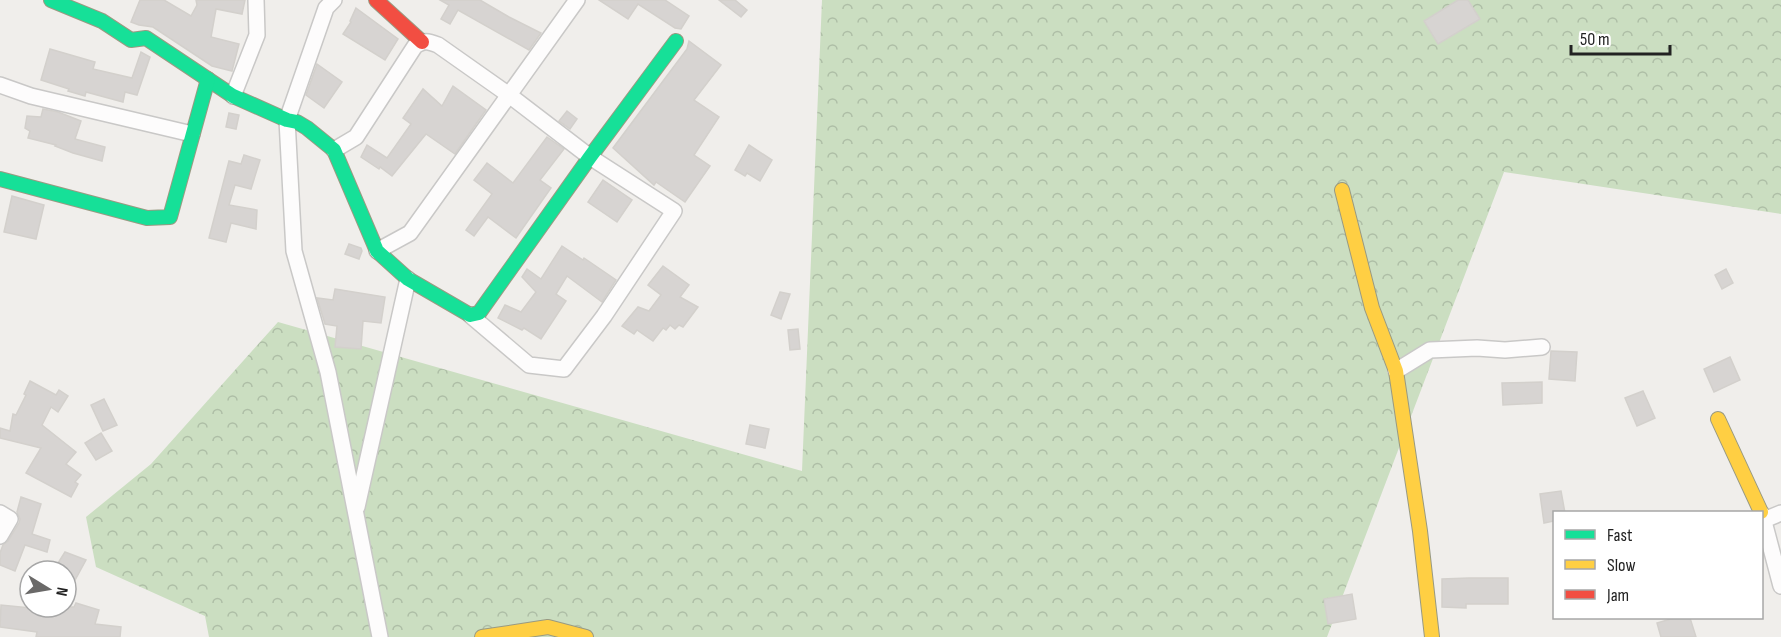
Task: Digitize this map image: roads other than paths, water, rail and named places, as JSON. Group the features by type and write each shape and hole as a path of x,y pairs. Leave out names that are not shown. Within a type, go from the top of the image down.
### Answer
{"street":[{"path":"51,0 102,21 131,40 146,38 232,96 307,128 334,150 377,251 408,279 470,315 529,365 564,369 604,316 674,211 590,157 438,45 429,42 422,42 415,46 356,138 334,150"},
{"path":"232,96 256,35 256,0"},
{"path":"334,0 326,8 287,120 294,251 328,372 380,637"},
{"path":"376,0 422,42"},
{"path":"377,251 410,233 577,0"},
{"path":"470,315 479,313 676,41"},
{"path":"0,178 147,218 170,217 208,79"},
{"path":"0,85 31,96 192,134"},
{"path":"1342,190 1372,308 1396,371 1420,531 1432,637"},
{"path":"356,513 408,279"},
{"path":"1396,371 1430,350 1477,348 1505,351 1542,347"},
{"path":"1718,420 1760,511"},
{"path":"0,513 10,519 0,536"},
{"path":"1763,516 1781,513"},
{"path":"1763,520 1781,586"},
{"path":"482,637 548,627 586,637"}]}
